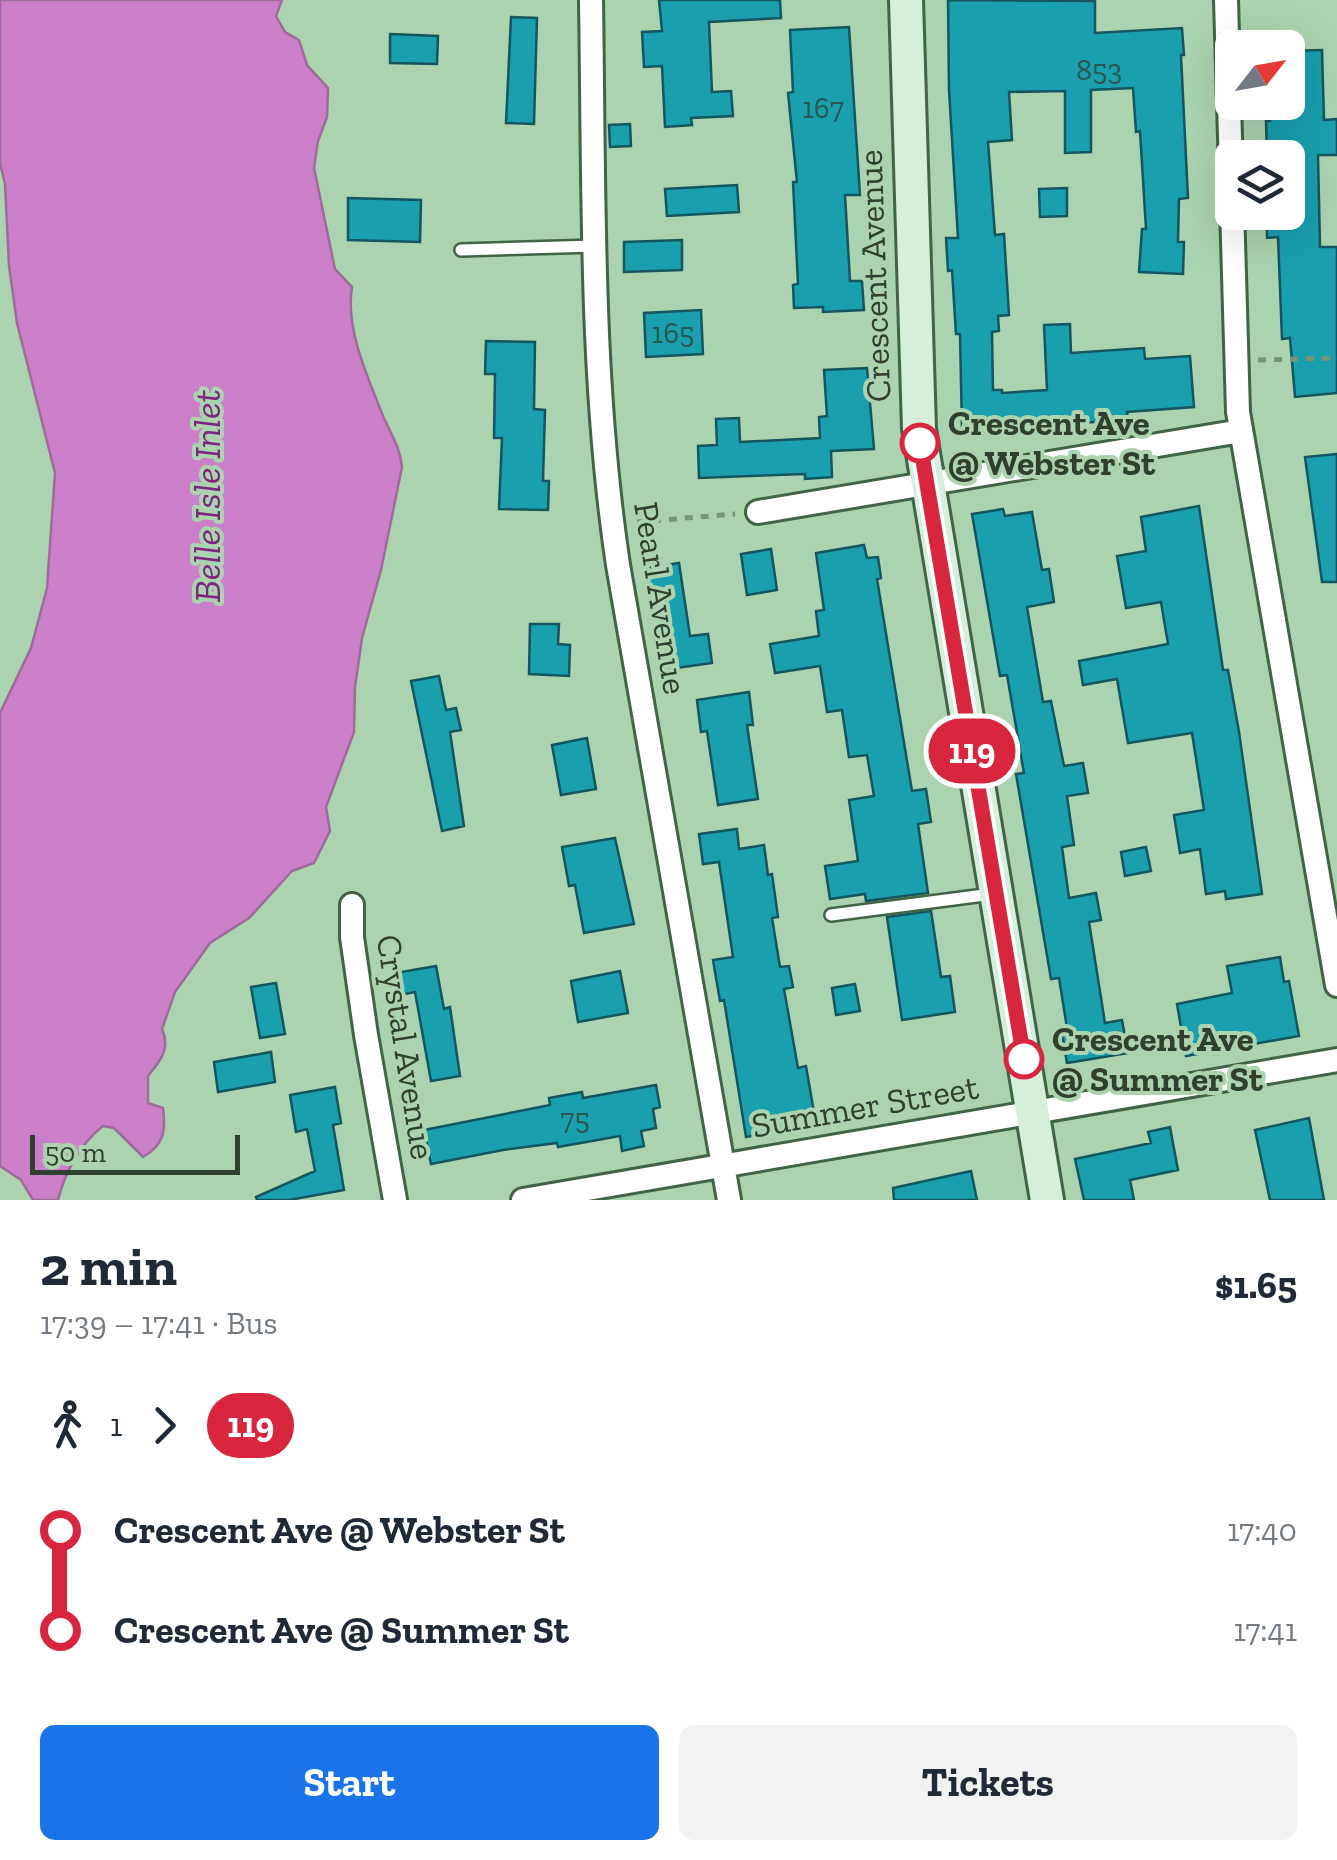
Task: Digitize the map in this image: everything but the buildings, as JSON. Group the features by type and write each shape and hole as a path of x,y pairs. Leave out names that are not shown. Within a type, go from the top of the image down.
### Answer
{"street":[{"name":"Pearl Avenue","path":"590,0 600,417 612,526 729,1200"},
{"name":"Crescent Avenue","path":"906,0 917,416 1048,1200"},
{"path":"1226,0 1236,376 1241,431 1337,986"},
{"path":"758,512 1241,431"},
{"name":"Crystal Avenue","path":"352,904 352,937 363,1015 395,1200"},
{"name":"Summer Street","path":"522,1200 1337,1060"}],"lane":[{"path":"461,250 596,246"},
{"path":"831,915 996,894"}],"path":[{"path":"1270,360 1337,358"},
{"path":"663,518 758,512"}],"water":[{"name":"Belle Isle Inlet","path":"0,0 282,0 276,16 285,32 299,40 307,65 328,88 327,117 314,168 335,269 352,287 352,319 359,353 402,467 381,570 362,638 354,732 326,807 330,831 314,863 292,871 249,918 210,943 175,992 162,1029 163,1054 148,1076 148,1103 163,1108 164,1130 159,1142 143,1157 114,1128 103,1126 74,1159 58,1200 33,1200 21,1180 0,1166 0,713 31,648 47,588 55,473 17,323 9,266 5,184 0,163"}],"bus line":[{"name":"119","path":"920,443 1024,1059"}],"place":[{"name":"Crescent Ave @ Webster St","path":"920,443"},
{"name":"Crescent Ave @ Summer St","path":"1024,1059"}]}
